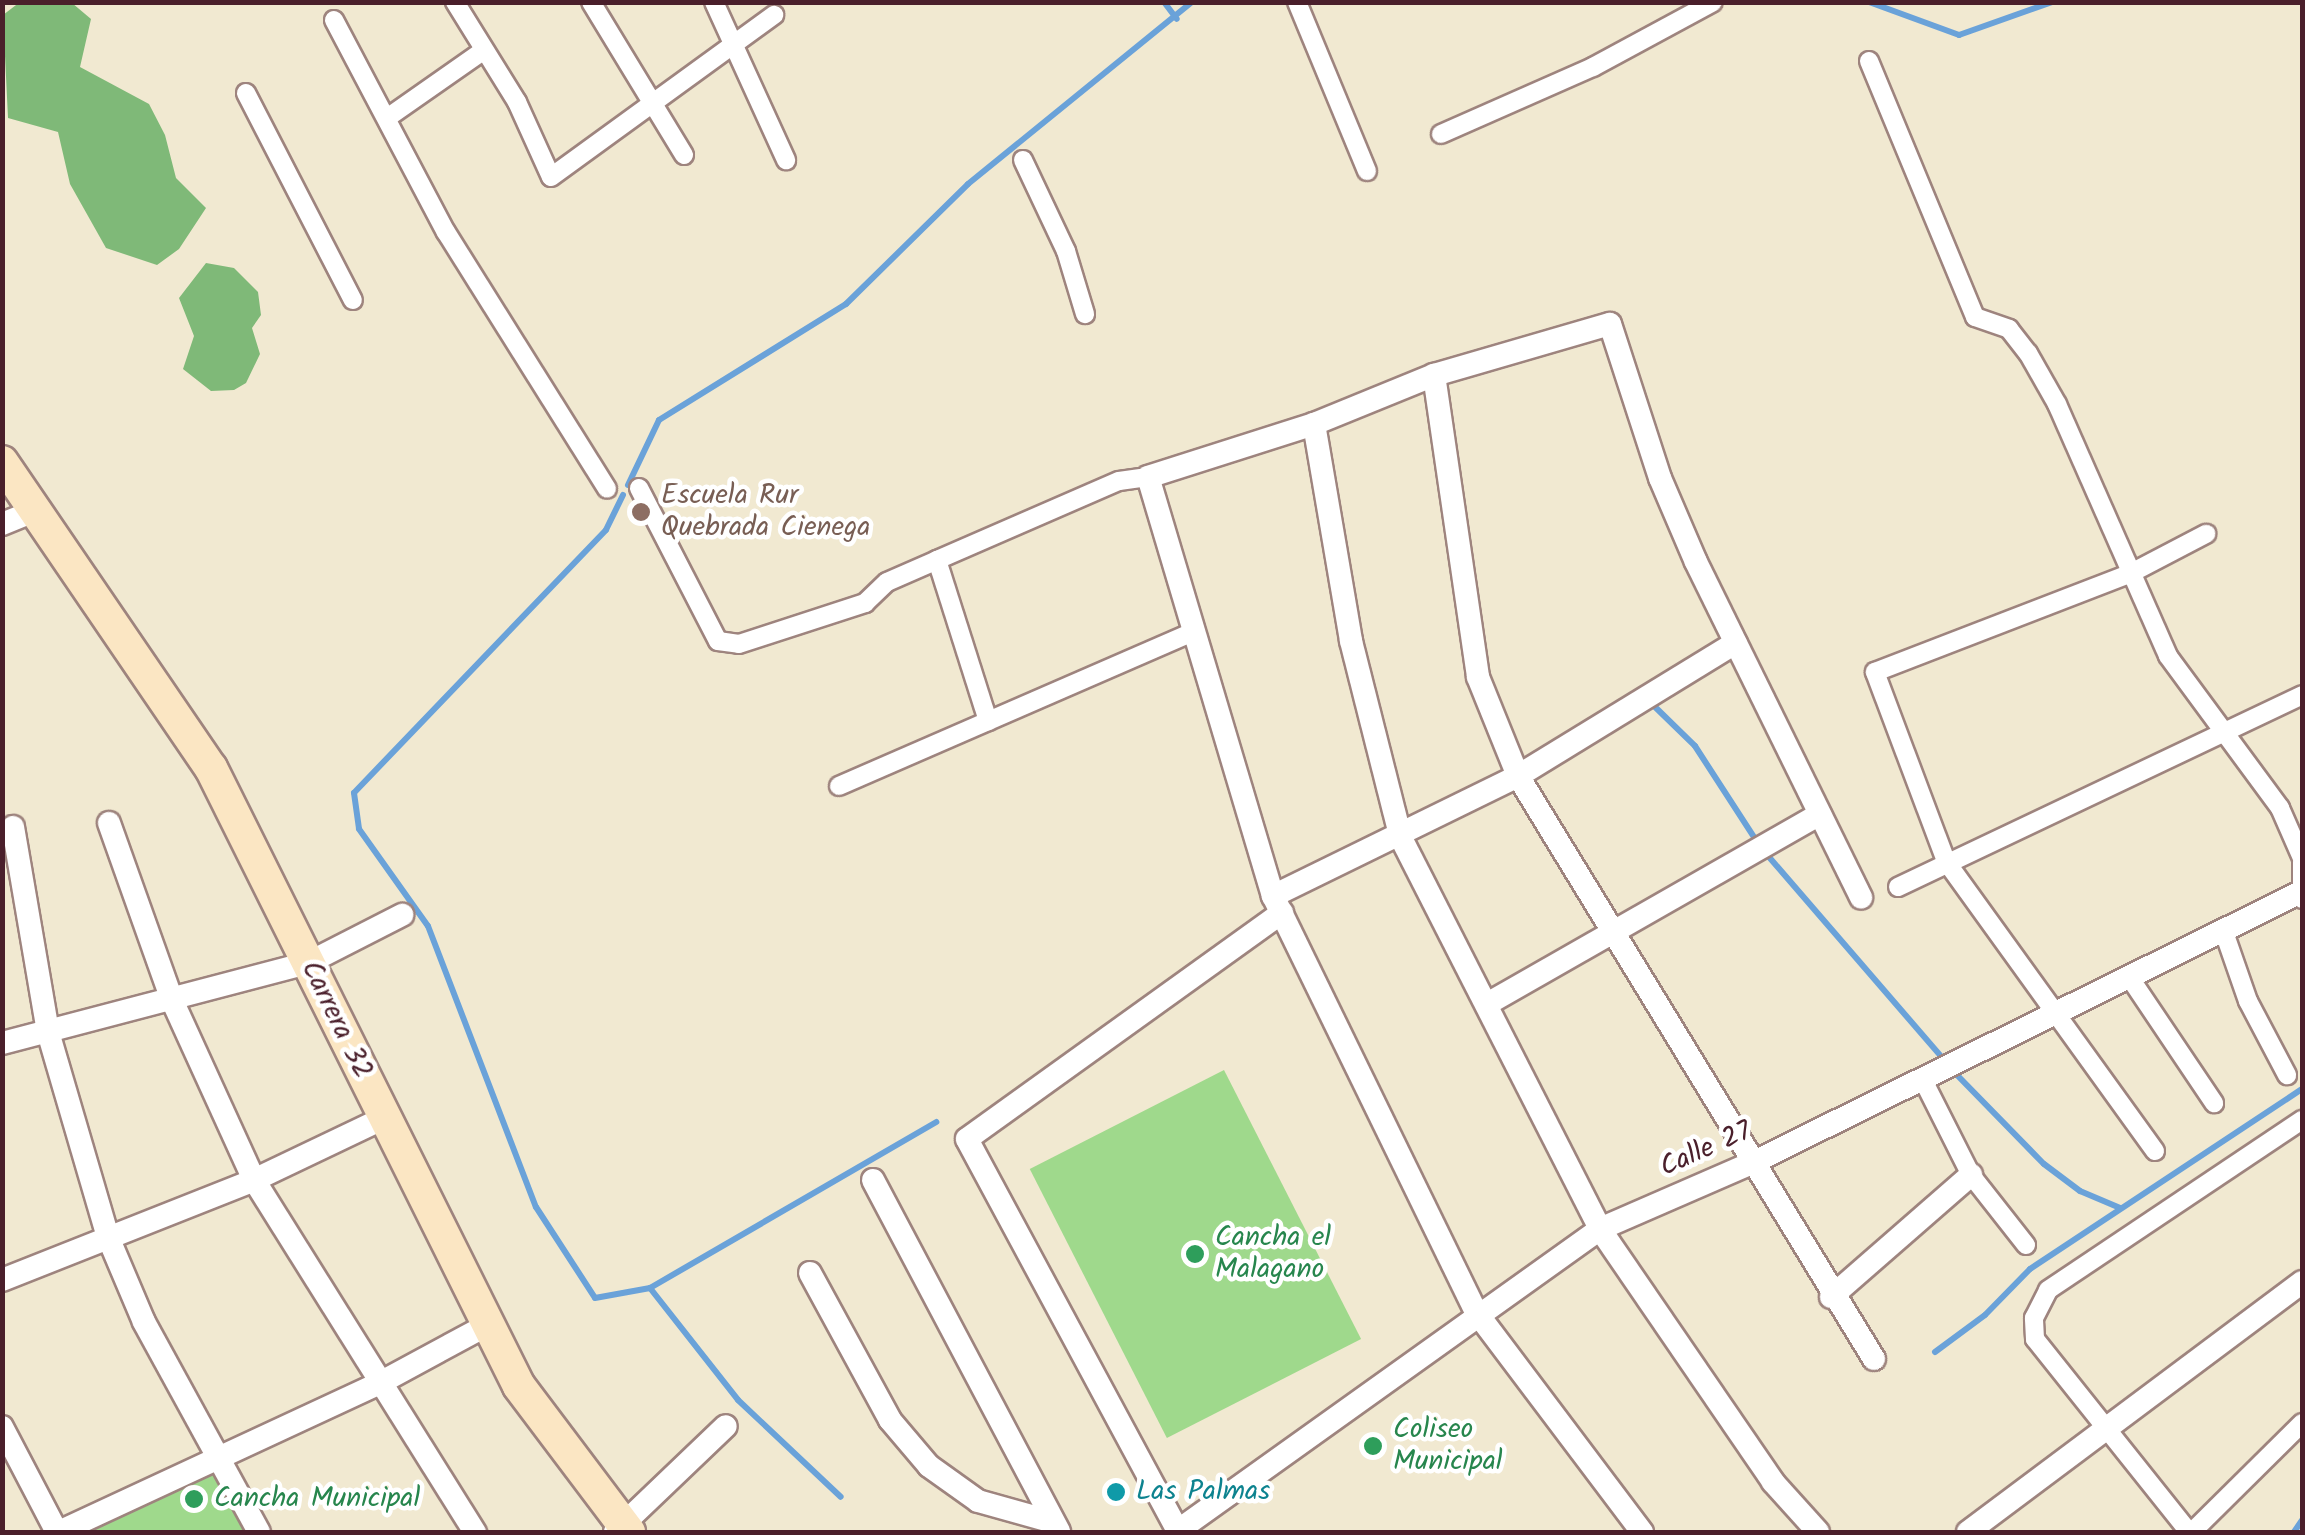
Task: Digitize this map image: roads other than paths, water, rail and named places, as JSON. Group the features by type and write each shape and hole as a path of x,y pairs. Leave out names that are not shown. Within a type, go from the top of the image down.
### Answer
{"main road":[{"name":"Carrera 32","path":"2,462 210,768 519,1386 622,1531"}],"street":[{"path":"455,2 551,177 774,15"},
{"path":"590,2 684,155"},
{"path":"714,2 786,160"},
{"path":"1298,2 1367,171"},
{"path":"1441,134 1593,66 1713,2"},
{"path":"334,20 446,232 607,489"},
{"path":"387,118 484,50"},
{"path":"1869,61 1975,317 2008,329 2028,353 2168,656 2280,808 2302,860 2301,895"},
{"path":"246,93 353,300"},
{"path":"1023,160 1066,252 1085,314"},
{"path":"639,488 718,642 768,638 866,603 887,582 1119,481 1148,478 1314,424 1434,375 1610,324 1660,478 1735,642 1861,898"},
{"path":"1434,375 1478,677 1518,776 1831,1297 1874,1359"},
{"path":"1314,424 1350,641 1401,838 1600,1230 1774,1482 1818,1532"},
{"path":"1148,478 1278,905 1476,1312 1642,1532"},
{"path":"2,524 35,510"},
{"path":"2155,1152 2053,1016 1946,861 1875,672 2131,573 2206,534"},
{"path":"937,560 988,721"},
{"path":"839,786 1194,632"},
{"path":"1177,1532 967,1139 1278,905 1518,776 1735,642"},
{"path":"1898,888 1946,861 2227,736 2302,695"},
{"path":"1487,1004 1613,936 1820,814"},
{"path":"109,822 172,1000 254,1180 378,1384 475,1532"},
{"path":"12,827 48,1032 108,1236 144,1322 258,1532"},
{"name":"Calle 27","path":"1177,1532 1476,1312 1600,1230 1752,1163 2301,895"},
{"path":"2,1043 308,962 402,915"},
{"path":"2224,932 2248,1002 2287,1075"},
{"path":"2130,978 2214,1103"},
{"path":"1924,1080 1971,1175 2026,1244"},
{"path":"2,1280 254,1180 384,1118"},
{"path":"2302,1120 2048,1290 2034,1318 2034,1339 2191,1532 2302,1423"},
{"path":"1831,1297 1971,1175"},
{"path":"872,1180 1056,1527"},
{"path":"810,1273 890,1420 929,1466 978,1502 1056,1527"},
{"path":"1968,1532 2302,1282"},
{"path":"2,1427 58,1532 378,1384 488,1324"},
{"path":"622,1531 726,1426"}],"waterway":[{"path":"1164,2 1177,19"},
{"path":"628,485 659,420 846,304 968,184 1192,2"},
{"path":"1869,2 1959,35 2052,2"},
{"path":"623,495 606,530 354,793 359,829 428,926 536,1207 595,1298 650,1288 936,1122"},
{"path":"1652,704 1695,746 1757,842"},
{"path":"1769,857 1944,1060"},
{"path":"1957,1075 2044,1164 2080,1191 2120,1208"},
{"path":"1935,1352 1985,1315 2030,1269 2302,1089"},
{"path":"650,1288 738,1400 841,1497"},
{"path":"2294,1532 2302,1520"}],"place":[{"name":"Escuela Rur Quebrada Cienega","path":"641,512"},
{"name":"Cancha el Malagano","path":"1195,1254"},
{"name":"Coliseo Municipal","path":"1373,1446"},
{"name":"Las Palmas","path":"1116,1492"},
{"name":"Cancha Municipal","path":"194,1499"}]}
